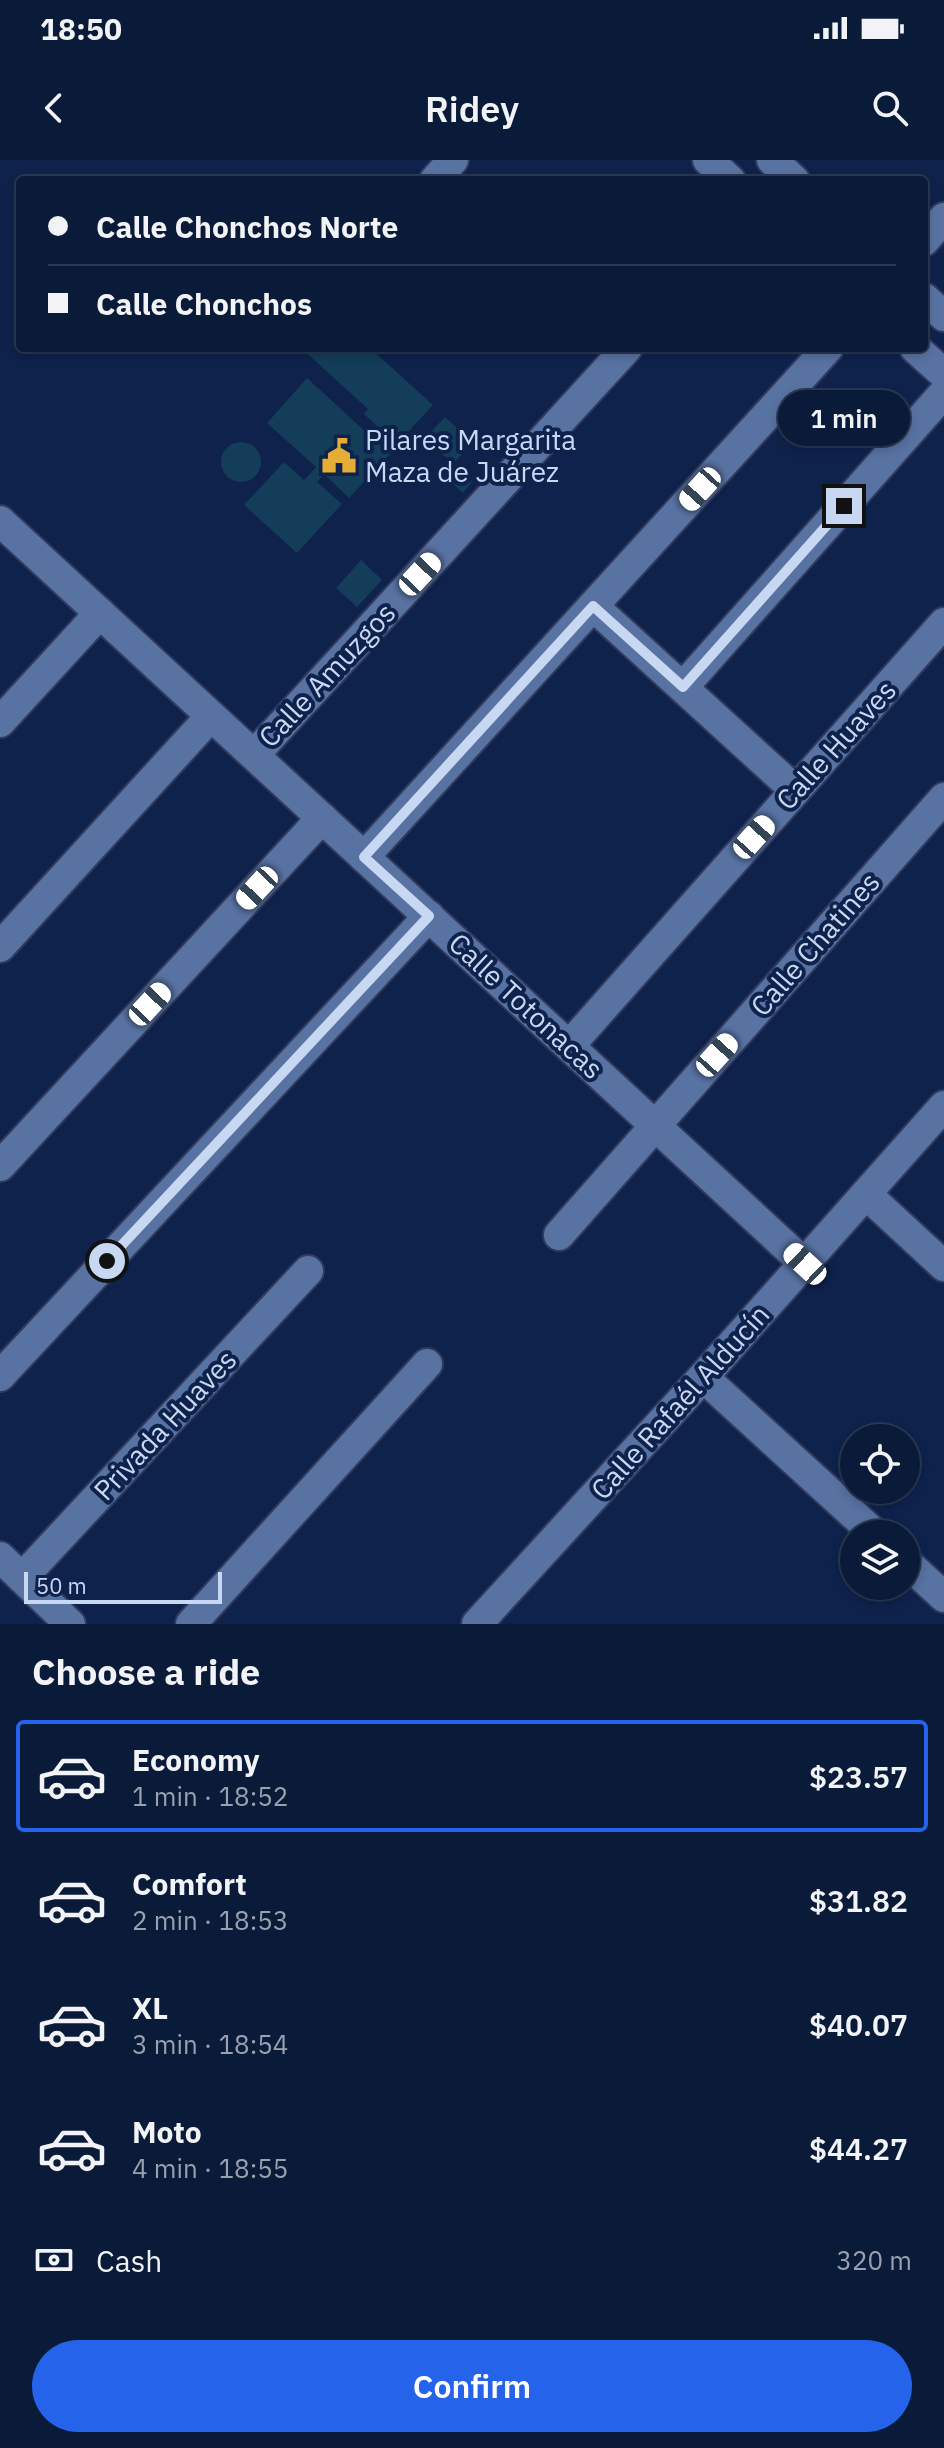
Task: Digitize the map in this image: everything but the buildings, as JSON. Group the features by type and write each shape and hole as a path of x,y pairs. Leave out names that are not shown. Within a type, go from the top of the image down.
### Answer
{"street":[{"path":"439,176 453,160"},
{"path":"708,160 726,176"},
{"path":"928,236 944,218"},
{"path":"928,302 944,316"},
{"name":"Calle Amuzgos","path":"254,755 623,352"},
{"path":"364,857 824,352"},
{"path":"919,352 944,374"},
{"path":"683,687 944,393"},
{"name":"Calle Totonacas","path":"0,521 805,1264"},
{"path":"593,606 795,790"},
{"path":"0,722 100,613"},
{"name":"Calle Huaves","path":"569,1046 944,623"},
{"path":"0,947 211,716"},
{"name":"Calle Chatines","path":"559,1235 944,798"},
{"path":"0,1166 322,818"},
{"path":"0,1376 429,916"},
{"name":"Calle Rafaél Alducín","path":"491,1619 944,1106"},
{"path":"866,1194 944,1266"},
{"name":"Privada Huaves","path":"22,1578 308,1271"},
{"path":"191,1624 427,1364"},
{"path":"703,1377 860,1520"},
{"path":"0,1557 70,1624"},
{"path":"920,1575 944,1597"}],"place":[{"name":"Pilares Margarita Maza de Juárez","path":"339,456"}],"route":[{"path":"107,1261 429,916 364,857 593,606 683,687 844,506"}]}
